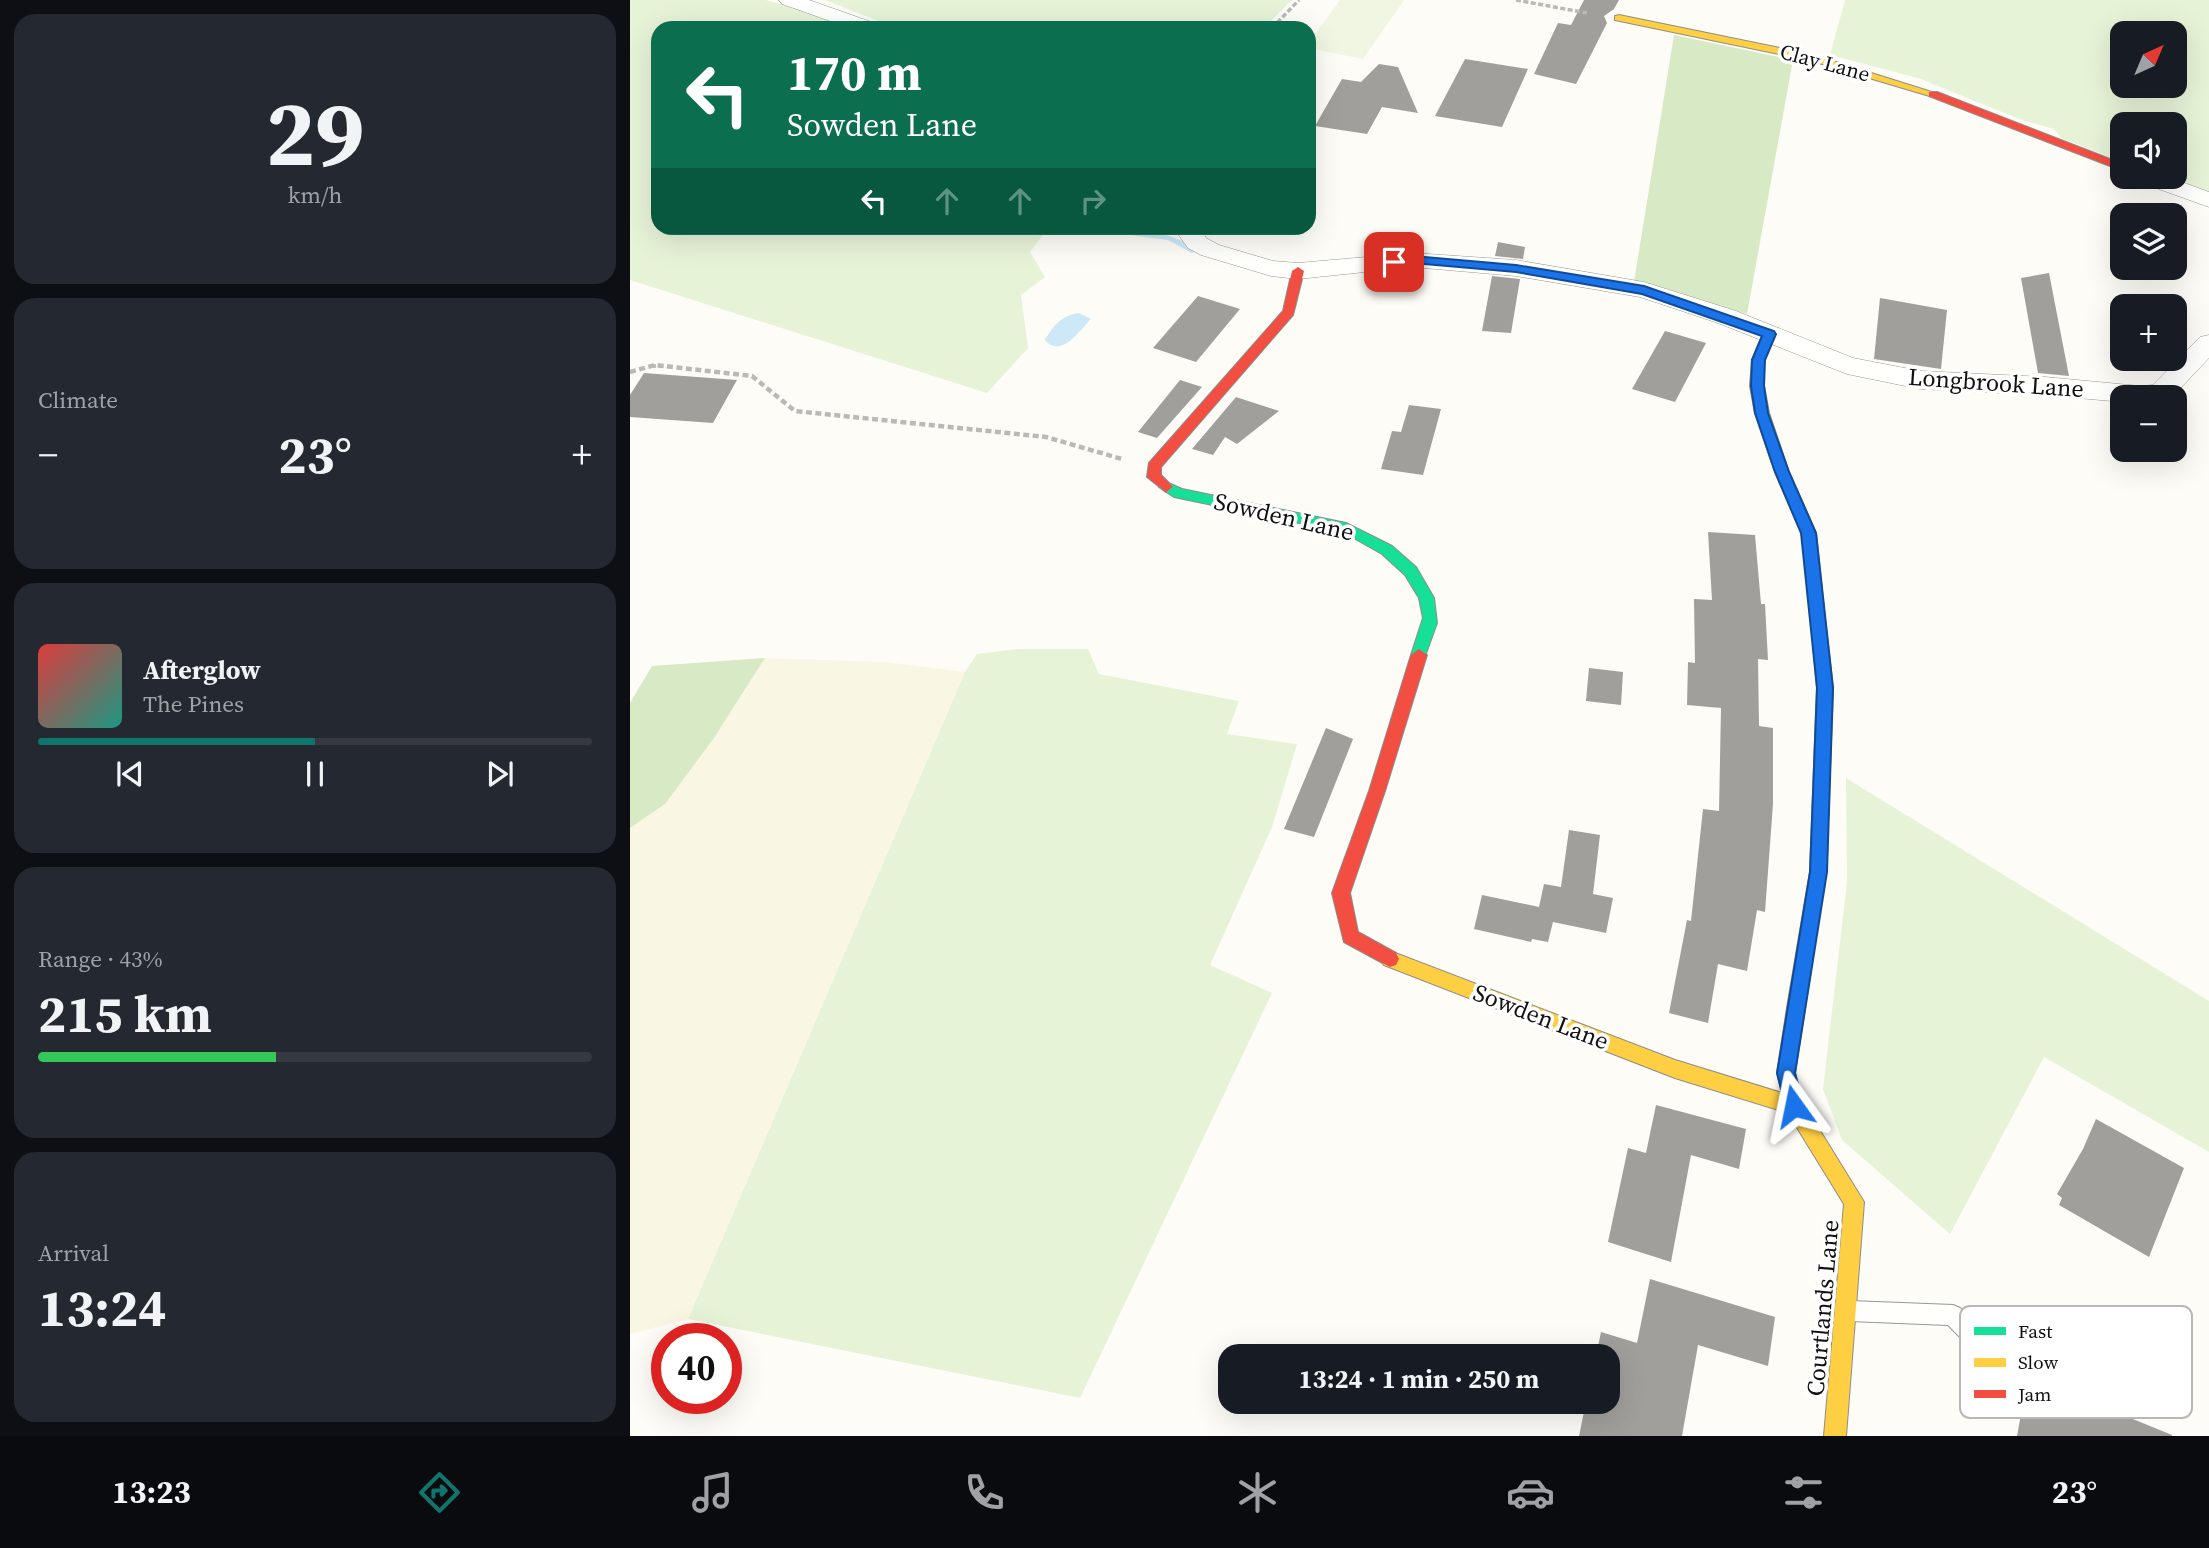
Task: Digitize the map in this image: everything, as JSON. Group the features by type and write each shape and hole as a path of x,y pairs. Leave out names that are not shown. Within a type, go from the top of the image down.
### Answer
{"street":[{"path":"789,0 850,21"},
{"name":"Clay Lane","path":"1619,18 1716,35 1811,57 1928,93 2110,163"},
{"path":"2179,189 2209,200"},
{"path":"1191,235 1197,243 1210,250 1271,268 1298,271 1413,260 1516,268 1644,290 1769,334"},
{"path":"1154,466 1289,312 1298,271"},
{"name":"Longbrook Lane","path":"1769,334 1847,365 1920,380 2045,386 2140,395 2161,393 2209,343"},
{"name":"Courtlands Lane","path":"1769,334 1758,360 1757,386 1762,413 1782,472 1809,533 1825,688 1818,872 1786,1073 1794,1106 1854,1202 1835,1436"},
{"name":"Sowden Lane","path":"1154,466 1154,477 1162,485 1179,493 1346,528 1368,537 1417,576 1431,615 1377,791 1341,893 1350,937 1390,959 1675,1069 1794,1106"}],"lane":[{"path":"1847,1311 1953,1315 1960,1322"}],"path":[{"path":"1279,21 1299,0"},
{"path":"1516,0 1619,18"},
{"path":"630,372 655,365 752,376 795,411 1046,437 1154,466"}],"shaded area":[{"path":"765,658 886,662 965,672 688,1319 673,1323 651,1323 651,1329 630,1334 630,828 665,803 714,738"}],"green space":[{"path":"630,0 766,0 832,21 651,21 651,235 1043,235 1030,252 1045,277 1021,295 1028,348 987,393 630,280"},
{"path":"825,0 1292,0 1271,21 878,21"},
{"path":"1340,0 1404,0 1363,59 1316,49 1316,33"},
{"path":"1845,0 2209,0 2209,195 2187,187 2187,112 2110,112 2110,157 2061,138 2054,129 2022,120 1918,78 1830,55"},
{"path":"1674,35 1793,60 1747,314 1634,282"},
{"path":"1018,649 1088,649 1099,674 1239,701 1227,734 1297,744 1272,827 1210,965 1272,993 1080,1398 742,1330 742,1323 708,1323 688,1319 965,672 977,654"},
{"path":"765,658 714,738 665,804 630,828 630,703 652,666"},
{"path":"1846,778 2209,1001 2209,1152 2044,1057 1950,1234 1842,1140 1823,1089 1847,882"}],"water":[{"path":"1079,313 1091,319 1070,341 1057,346 1045,340 1059,322"}],"building":[{"path":"1584,0 1619,0 1614,9 1604,16 1607,23 1576,84 1534,74 1558,23 1571,25"},
{"path":"1465,59 1528,69 1502,127 1435,116"},
{"path":"1379,64 1398,67 1418,113 1382,107 1367,134 1316,126 1342,79 1361,82"},
{"path":"1498,242 1525,247 1523,259 1495,256"},
{"path":"2049,273 2069,376 2038,373 2021,278"},
{"path":"1492,276 1520,279 1511,333 1482,331"},
{"path":"1198,296 1240,309 1196,362 1153,348"},
{"path":"1880,298 1947,310 1941,369 1874,359"},
{"path":"1665,331 1706,343 1675,402 1632,389"},
{"path":"644,373 737,380 713,423 630,417 630,395"},
{"path":"1180,380 1202,387 1157,438 1138,432"},
{"path":"1236,397 1279,411 1237,444 1225,437 1213,455 1192,449"},
{"path":"1409,405 1441,409 1423,475 1381,469 1392,431 1401,432"},
{"path":"1708,532 1755,535 1761,604 1765,604 1768,660 1758,659 1759,726 1773,728 1773,804 1765,912 1757,910 1747,971 1718,964 1708,1023 1669,1013 1687,920 1691,921 1703,809 1719,811 1721,708 1687,705 1688,662 1695,663 1694,599 1712,600"},
{"path":"1589,668 1623,672 1621,705 1586,701"},
{"path":"1326,728 1353,739 1314,837 1284,829"},
{"path":"1569,830 1600,835 1593,894 1613,898 1606,933 1553,922 1548,942 1532,939 1531,942 1474,929 1482,895 1539,907 1544,884 1561,887"},
{"path":"1656,1105 1746,1129 1739,1169 1691,1155 1671,1262 1608,1242 1628,1148 1646,1153"},
{"path":"2096,1119 2184,1168 2149,1257 2059,1205 2062,1198 2057,1194 2083,1149"},
{"path":"1650,1279 1775,1317 1768,1366 1698,1345 1682,1436 1579,1436 1584,1414 1620,1414 1620,1344 1598,1344 1601,1332 1637,1343"},
{"path":"2020,1418 2131,1418 2172,1435 2172,1436 2017,1436"}],"waterway":[{"path":"1149,235 1170,238 1192,250"}],"traffic: fast":[{"path":"1769,334 1758,360 1757,386 1762,413 1782,472 1809,533 1817,610"},
{"path":"1166,487 1179,493 1346,528 1387,550 1411,571 1426,598 1430,618 1419,655"}],"traffic: slow":[{"path":"1619,18 1814,58 1933,94"},
{"path":"1390,959 1675,1069 1794,1106"},
{"path":"1796,1008 1786,1073 1794,1106 1854,1202 1835,1436"}],"traffic: jam":[{"path":"1933,94 2110,163"},
{"path":"1166,487 1154,477 1154,466 1289,312 1298,271"},
{"path":"1796,1008 1818,872 1825,688 1817,610"},
{"path":"1390,959 1350,937 1341,893 1377,791 1419,655"}],"route":[{"path":"1394,262 1413,260 1516,268 1644,290 1769,334 1758,360 1757,386 1762,413 1782,472 1809,533 1825,688 1818,872 1786,1073 1794,1106"}]}
